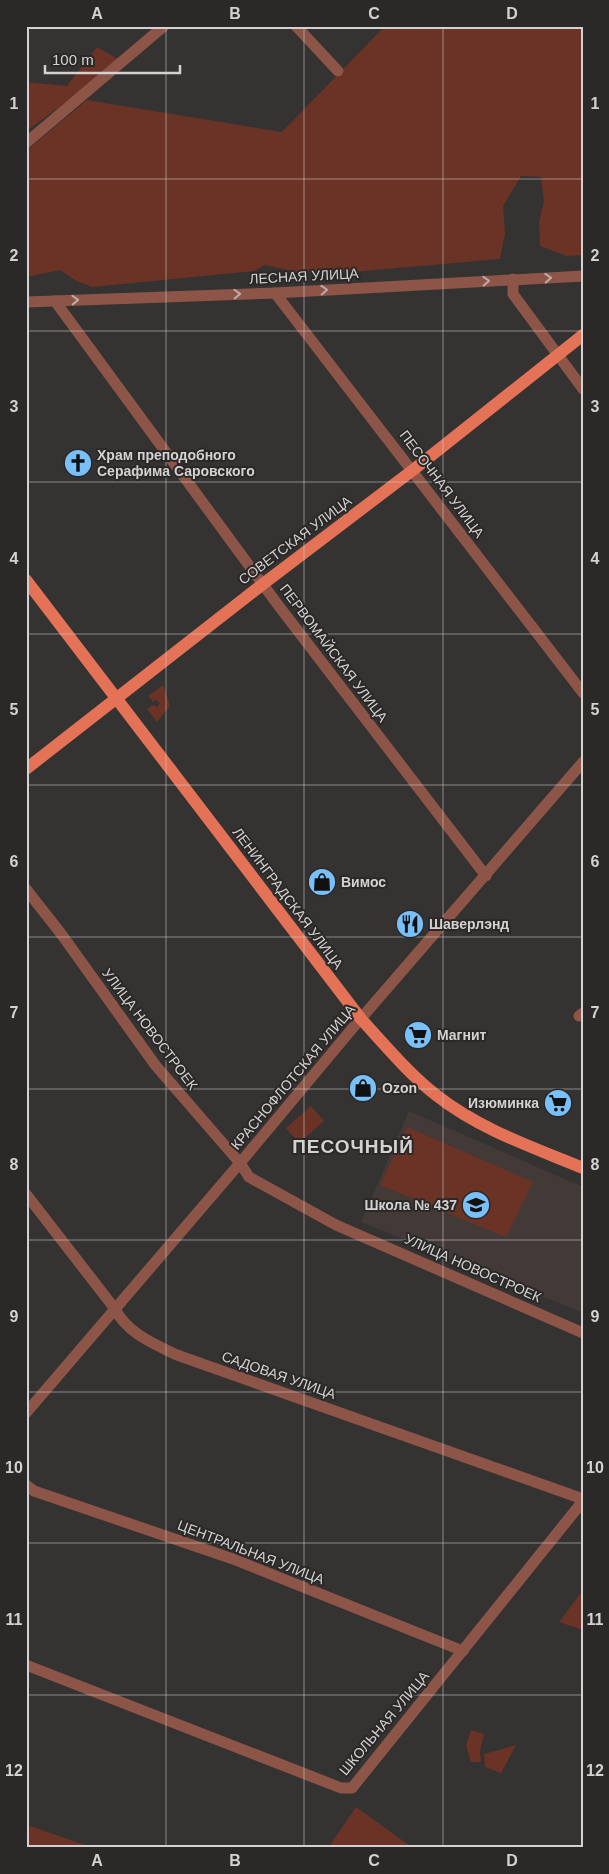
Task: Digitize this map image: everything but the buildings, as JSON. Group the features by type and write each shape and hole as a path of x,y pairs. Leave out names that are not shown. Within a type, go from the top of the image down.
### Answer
{"main road":[{"name":"СОВЕТСКАЯ УЛИЦА","path":"26,769 413,470 583,335"},
{"name":"ЛЕНИНГРАДСКАЯ УЛИЦА","path":"26,580 361,1018 410,1072 437,1097 476,1122 583,1168"}],"street":[{"path":"26,143 164,26"},
{"path":"296,26 338,71"},
{"name":"ЛЕСНАЯ УЛИЦА","path":"26,302 275,293 583,276"},
{"path":"513,279 513,294 583,389"},
{"name":"ПЕСОЧНАЯ УЛИЦА","path":"275,293 583,693"},
{"name":"ПЕРВОМАЙСКАЯ УЛИЦА","path":"55,301 263,584 486,876"},
{"name":"КРАСНОФЛОТСКАЯ УЛИЦА","path":"26,1412 240,1164 361,1018 583,762"},
{"name":"УЛИЦА НОВОСТРОЕК","path":"26,889 156,1066 249,1176 336,1225 583,1333"},
{"name":"САДОВАЯ УЛИЦА","path":"26,1194 114,1309 121,1321 151,1343 177,1355 583,1500"},
{"name":"ЦЕНТРАЛЬНАЯ УЛИЦА","path":"26,1485 34,1491 233,1559 463,1651"},
{"name":"ШКОЛЬНАЯ УЛИЦА","path":"26,1665 341,1788 352,1788 583,1500"}],"shaded area":[{"path":"385,26 583,26 583,255 567,256 540,246 539,223 544,201 541,177 521,176 503,206 505,234 500,259 329,274 297,272 265,265 254,271 92,287 75,280 60,270 26,277 26,151 87,100 282,132"},
{"path":"97,47 118,59 83,90 26,131 26,82 67,86"},
{"path":"163,685 170,706 157,722 147,709 153,705 157,707 160,703 156,700 153,702 148,696"},
{"path":"311,1106 324,1121 299,1143 286,1128"},
{"name":"Школа № 437","path":"409,1111 583,1187 583,1313 361,1222"},
{"path":"407,1127 533,1182 506,1237 380,1185"},
{"path":"583,1590 583,1630 559,1622"},
{"path":"471,1730 484,1734 480,1751 481,1762 471,1762 466,1745"},
{"path":"516,1745 501,1773 485,1767 484,1754"},
{"path":"356,1807 413,1848 328,1848"},
{"path":"26,1825 30,1826 94,1848 26,1848"}],"place":[{"name":"Храм преподобного Серафима Саровского","path":"78,463"},
{"name":"Вимос","path":"322,882"},
{"name":"Шаверлэнд","path":"410,924"},
{"name":"Магнит","path":"418,1035"},
{"name":"Ozon","path":"363,1088"},
{"name":"Изюминка","path":"558,1103"},
{"name":"Школа № 437","path":"476,1205"}],"district":[{"name":"ПЕСОЧНЫЙ","path":"353,1146"}]}
